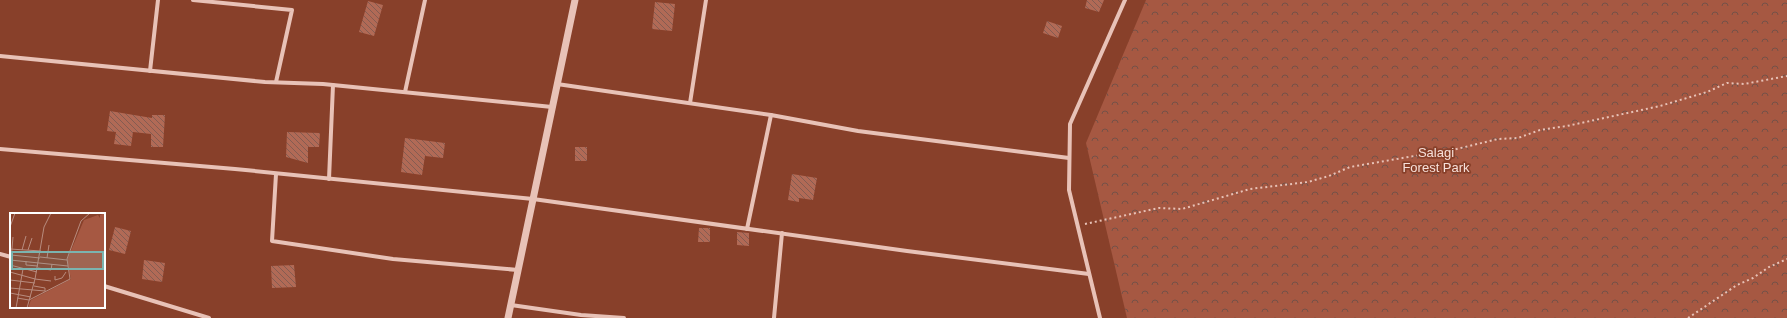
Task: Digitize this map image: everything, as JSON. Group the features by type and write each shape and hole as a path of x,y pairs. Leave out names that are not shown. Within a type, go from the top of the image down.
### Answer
{"street":[{"path":"150,71 158,0"},
{"path":"193,0 292,10 276,82"},
{"path":"405,92 425,0"},
{"path":"508,318 575,0"},
{"path":"690,103 706,0"},
{"path":"1100,318 1069,190 1070,124 1125,0"},
{"path":"0,56 276,82 333,85 552,107"},
{"path":"558,84 771,115 858,131 1070,158"},
{"path":"329,179 333,85"},
{"path":"748,229 771,115"},
{"path":"0,150 276,174 533,199 1089,274"},
{"path":"276,174 272,241 393,259 518,270"},
{"path":"774,318 782,233"},
{"path":"0,254 10,257"},
{"path":"105,286 209,318"},
{"path":"510,305 581,315 624,318"}],"path":[{"path":"1078,226 1159,208 1182,209 1250,189 1308,182 1329,176 1350,167 1420,155 1436,154 1498,139 1518,138 1540,130 1567,126 1660,106 1707,92 1728,83 1744,84 1787,76"},
{"path":"1688,318 1736,285 1753,278 1769,267 1787,259"}],"green space":[{"name":"Salagi Forest Park","path":"1146,0 1787,0 1787,318 1127,318 1086,143"}],"building":[{"path":"1087,0 1104,0 1099,12 1085,8"},
{"path":"368,1 383,5 374,36 359,32"},
{"path":"655,2 675,4 672,31 652,29"},
{"path":"1047,21 1062,26 1058,38 1043,33"},
{"path":"110,111 152,118 152,115 165,115 163,147 151,147 151,134 133,132 131,146 114,144 116,132 107,131"},
{"path":"287,132 320,133 319,147 308,147 308,163 286,157"},
{"path":"405,138 445,143 443,158 425,156 422,175 401,172"},
{"path":"575,147 587,147 587,161 575,161"},
{"path":"792,174 817,178 813,200 799,198 799,202 788,200"},
{"path":"115,227 131,231 125,254 109,250"},
{"path":"699,228 710,228 710,242 698,242"},
{"path":"737,232 749,233 749,246 737,245"},
{"path":"144,260 165,263 162,282 142,279"},
{"path":"294,265 296,287 272,288 271,266"}]}
